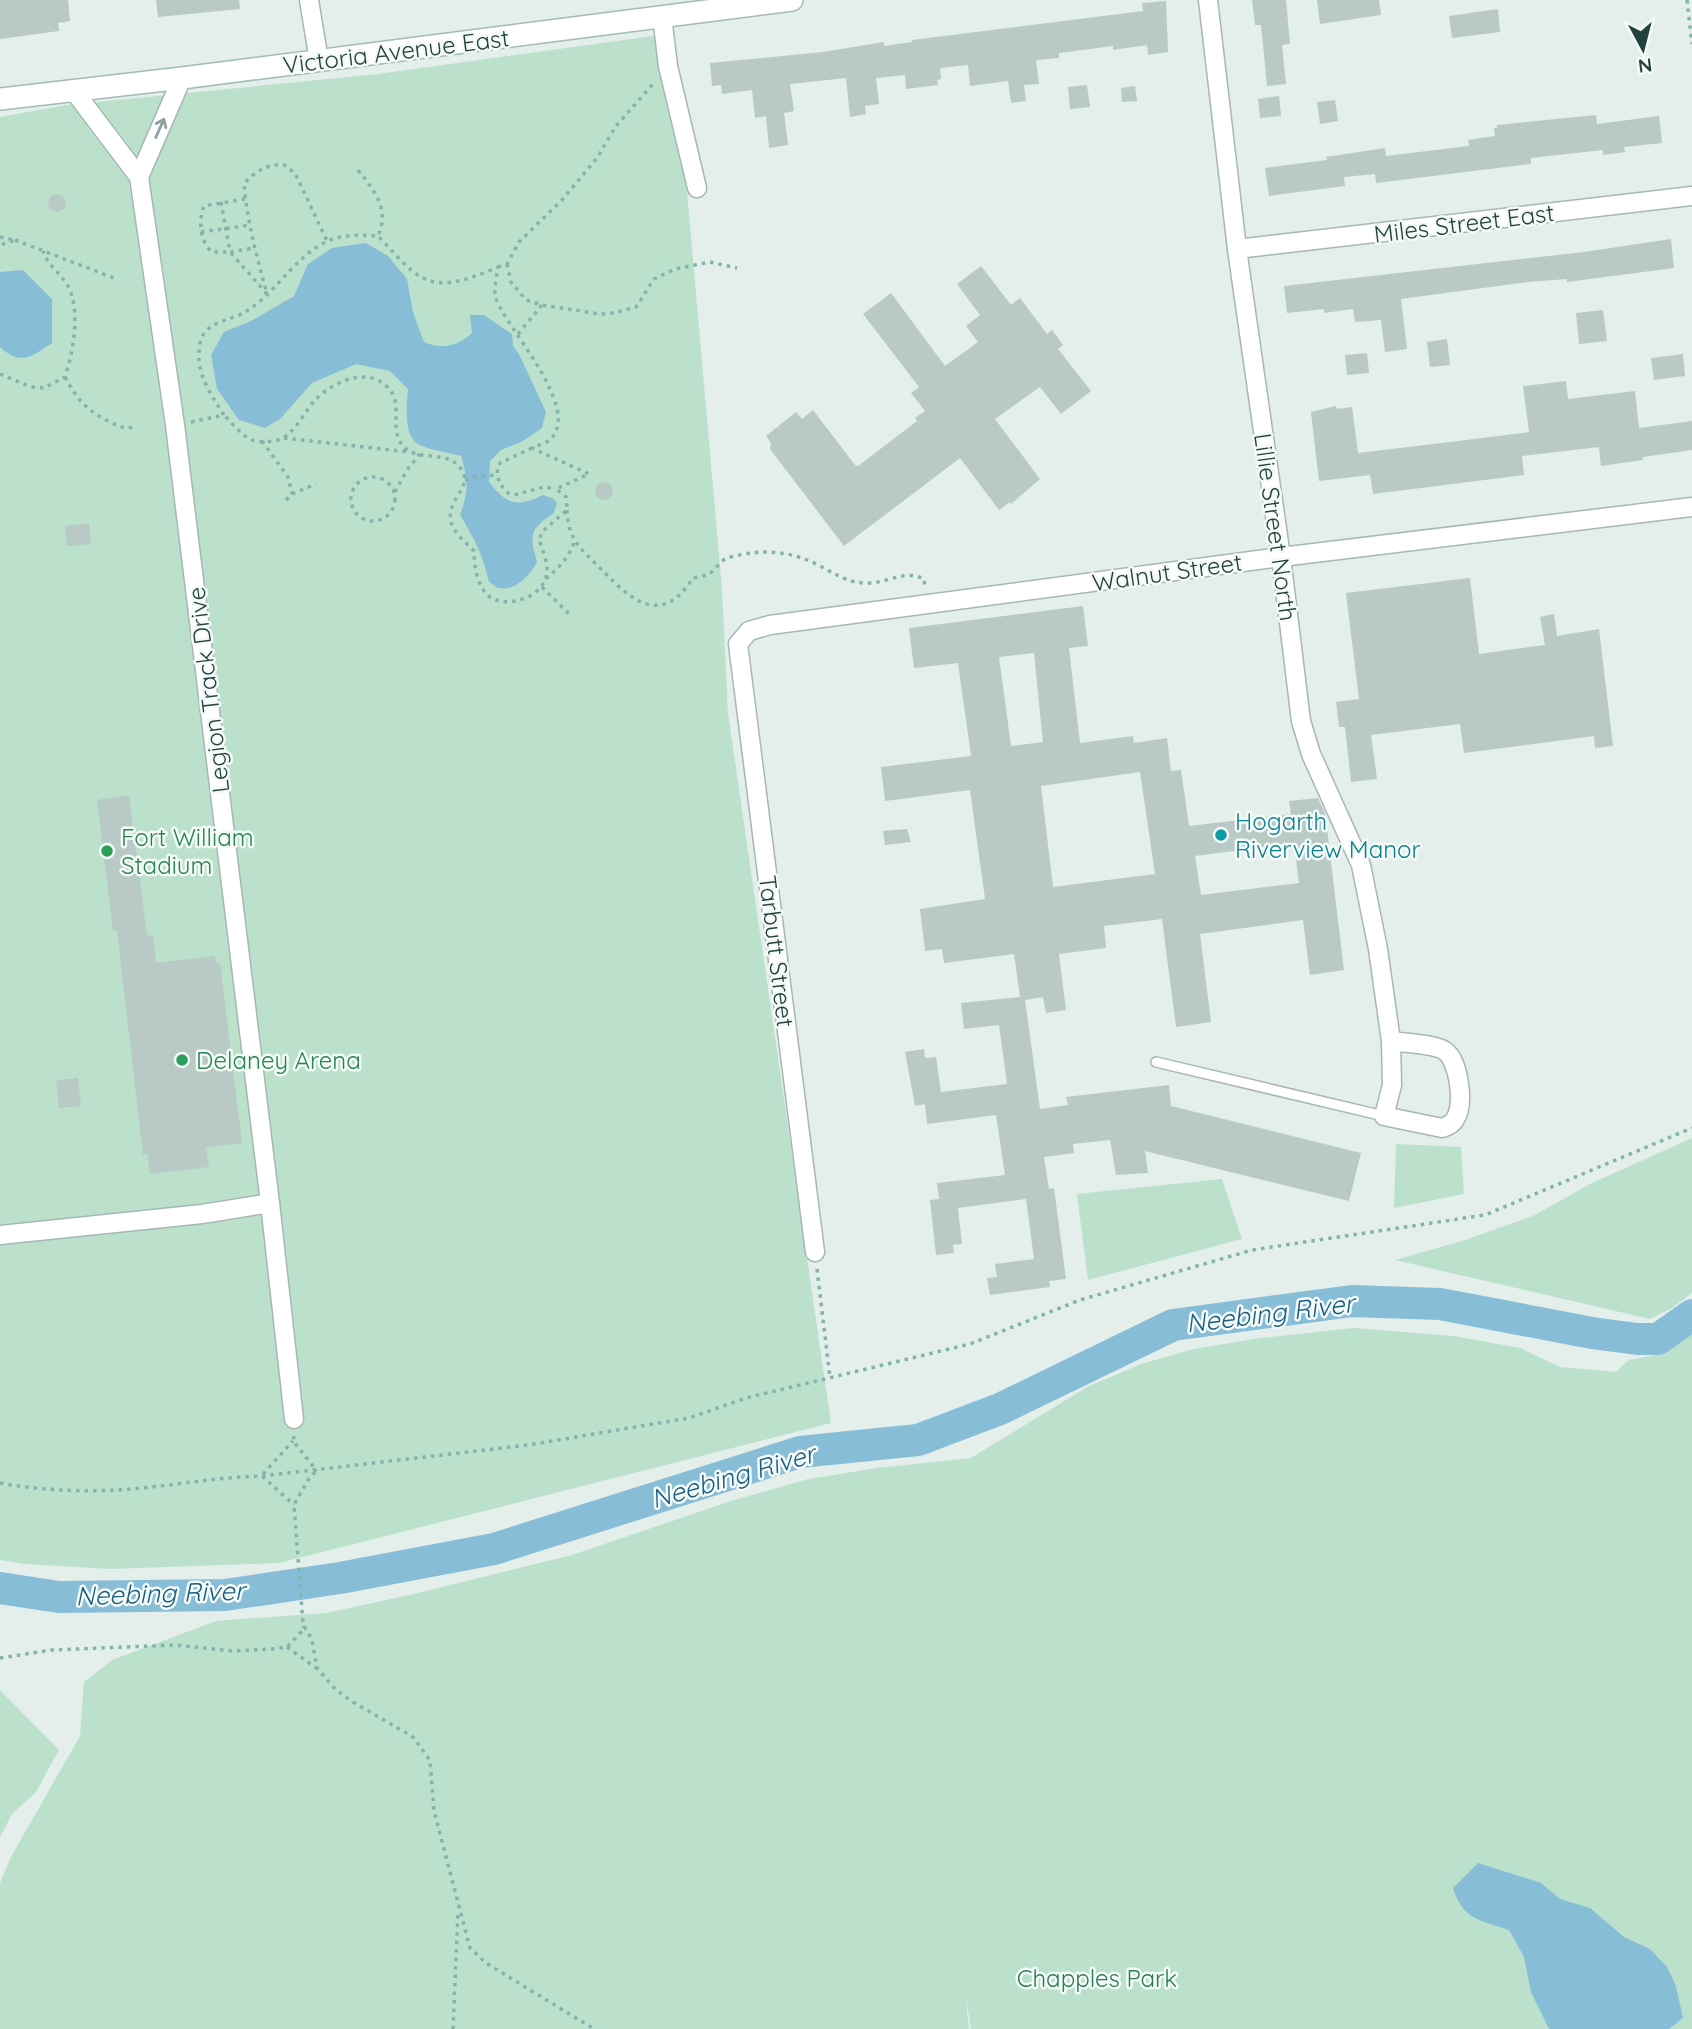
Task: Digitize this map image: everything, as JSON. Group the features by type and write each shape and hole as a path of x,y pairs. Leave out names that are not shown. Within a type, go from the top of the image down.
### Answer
{"street":[{"path":"309,0 319,61"},
{"name":"Victoria Avenue East","path":"0,99 792,0"},
{"name":"Lillie Street North","path":"1209,0 1237,249 1281,557 1301,721 1311,754 1361,865 1378,949 1391,1041 1392,1085 1384,1116"},
{"path":"662,16 668,66 697,188"},
{"path":"139,177 182,78"},
{"name":"Legion Track Drive","path":"74,91 139,177 175,425 294,1419"},
{"name":"Miles Street East","path":"1237,249 1692,196"},
{"name":"Walnut Street","path":"738,649 738,644 749,631 770,625 1281,557 1692,507"},
{"name":"Tarbutt Street","path":"738,649 815,1252"},
{"path":"1384,1116 1442,1128 1454,1121 1459,1110 1458,1073 1451,1057 1443,1049 1391,1041"},
{"path":"0,1235 202,1214 270,1203"}],"lane":[{"path":"1156,1062 1384,1116"}],"path":[{"path":"1687,0 1692,44"},
{"path":"668,66 616,126 597,158 562,200 519,242 507,264 511,282 526,300 600,314 636,307 654,279 675,270 710,262 737,268"},
{"path":"267,293 254,248 245,199 244,184 252,174 260,168 283,164 295,173 328,241"},
{"path":"358,170 368,182 384,214 378,236"},
{"path":"245,199 204,205 201,232 205,246 212,252 254,248"},
{"path":"221,202 230,252 267,293"},
{"path":"201,232 251,225"},
{"path":"507,264 467,279 441,282 423,278 378,236 346,236 328,241 299,261 282,281 244,313 212,326 202,338 200,373 224,415 251,440 270,442 283,438 448,458 463,472 464,480 462,489 453,501 451,521 455,531 474,551 474,566 488,596 497,600 519,600 534,594 570,554 575,540"},
{"path":"0,237 15,240 114,278"},
{"path":"0,245 15,240"},
{"path":"0,374 31,387 44,388 65,377 73,353 73,305 68,287 47,261 43,251"},
{"path":"498,267 495,297 531,352 558,409 560,422 551,440 500,463 496,469 497,475 503,488 514,495 544,487 556,489 566,497 567,529 625,594 648,605 668,603 688,586 693,578 708,574 726,559 753,552 794,555 818,564 832,574 865,583 885,582 906,575 921,577 924,579 928,604"},
{"path":"518,334 542,305"},
{"path":"283,438 323,393 345,380 369,376 386,386 395,397 398,433 403,445 411,452"},
{"path":"65,377 77,398 92,413 124,429 134,427"},
{"path":"175,425 224,415"},
{"path":"262,441 288,477 292,494"},
{"path":"532,448 589,474 556,489"},
{"path":"395,492 385,480 378,477 363,479 352,491 352,506 360,518 381,521 392,512 395,492 420,454"},
{"path":"464,480 497,475"},
{"path":"286,500 292,494 316,484"},
{"path":"546,579 547,568 539,539 543,531 567,510"},
{"path":"541,586 572,617"},
{"path":"0,1483 42,1489 117,1490 224,1477 317,1471 528,1445 689,1418 746,1398 970,1344 1080,1300 1252,1251 1485,1215 1692,1128"},
{"path":"815,1252 830,1378"},
{"path":"262,1476 293,1441 294,1419"},
{"path":"293,1441 317,1471"},
{"path":"287,1647 304,1629 294,1505 308,1480 317,1471"},
{"path":"262,1476 294,1505"},
{"path":"303,1624 312,1640 317,1668"},
{"path":"0,1658 52,1650 175,1645 232,1651 287,1647 317,1668 335,1689 353,1702 413,1737 430,1760 434,1811 470,1948 486,1963 594,2029"},
{"path":"453,2029 458,1973 458,1906"}],"green space":[{"path":"660,35 686,180 722,589 728,713 831,1423 279,1563 111,1569 0,1560 0,117 67,105 378,74"},
{"path":"1692,1138 1692,1293 1672,1308 1650,1319 1395,1260 1465,1240 1535,1215 1590,1184"},
{"path":"1396,1144 1461,1147 1464,1194 1394,1208"},
{"path":"1222,1179 1242,1239 1088,1280 1077,1194"},
{"name":"Chapples Park","path":"1692,1315 1692,2029 971,2029 965,1992 969,2029 0,2029 0,1883 11,1857 80,1736 84,1682 112,1660 216,1621 326,1613 572,1555 731,1501 808,1479 971,1458 1087,1387 1141,1364 1194,1349 1260,1338 1354,1328 1454,1336 1520,1348 1560,1367 1616,1372 1629,1360 1661,1354 1658,1339"},
{"path":"0,1690 59,1750 36,1792 12,1814 0,1837"}],"water":[{"path":"366,243 388,256 407,279 413,312 424,342 443,346 461,341 472,333 470,315 484,315 512,334 513,346 546,412 542,428 523,441 501,450 490,461 489,482 507,499 526,502 543,495 557,503 554,513 540,523 534,533 533,545 537,562 527,576 512,587 499,588 489,582 478,548 460,515 467,486 461,456 427,448 411,437 407,421 408,389 390,371 356,364 312,383 280,419 265,428 239,420 217,389 211,355 224,332 251,321 294,296 308,264 332,248"},
{"path":"23,270 52,299 52,343 32,355 20,358 0,347 0,272"},
{"path":"1478,1863 1541,1883 1560,1899 1590,1908 1624,1937 1650,1949 1667,1967 1676,1986 1683,2018 1669,2029 1549,2029 1531,1992 1524,1957 1509,1930 1481,1921 1467,1913 1457,1899 1453,1888"}],"building":[{"path":"0,0 68,0 70,21 58,23 59,31 0,39"},
{"path":"156,0 239,0 240,9 158,17"},
{"path":"1252,0 1286,0 1290,44 1282,45 1286,84 1267,86 1261,25 1255,25"},
{"path":"1317,0 1379,0 1381,15 1320,24"},
{"path":"1166,1 1168,52 1148,55 1147,45 1113,50 1113,46 1059,53 1059,58 1036,60 1039,84 1024,85 1026,101 1011,103 1008,81 970,86 968,65 940,68 941,79 937,80 938,85 906,89 905,75 876,78 879,104 865,106 866,114 850,117 846,78 790,84 794,111 784,113 788,145 769,148 766,116 755,118 752,90 722,94 721,85 712,86 710,63 823,52 884,42 884,46 912,40 1143,11 1142,3"},
{"path":"1498,9 1500,32 1452,38 1449,16"},
{"path":"1087,85 1090,107 1070,109 1068,87"},
{"path":"1135,86 1137,101 1122,102 1121,88"},
{"path":"1279,96 1281,116 1260,118 1258,99"},
{"path":"1335,100 1338,121 1320,124 1317,102"},
{"path":"1596,115 1597,124 1659,116 1662,143 1624,147 1625,152 1603,155 1603,150 1531,158 1531,164 1376,183 1375,174 1344,177 1345,186 1269,196 1265,168 1327,160 1326,157 1385,148 1386,156 1469,146 1468,140 1495,136 1494,128 1497,128 1497,125"},
{"path":"57,194 65,199 66,203 61,211 57,212 49,207 48,203 53,195"},
{"path":"1671,239 1674,268 1567,282 1567,279 1528,282 1401,299 1407,349 1385,352 1381,320 1355,322 1353,309 1324,313 1324,309 1287,313 1284,286 1584,252"},
{"path":"981,266 1011,305 1020,298 1047,334 1052,330 1063,345 1058,349 1091,391 1061,414 1040,387 995,419 1040,479 1011,504 1010,502 999,510 960,458 844,546 770,449 771,443 766,436 796,412 802,419 813,410 858,466 917,421 915,418 925,411 911,393 919,387 863,314 891,293 945,366 978,342 966,326 980,315 957,284"},
{"path":"1603,310 1607,341 1579,344 1576,313"},
{"path":"1447,339 1450,365 1430,367 1427,342"},
{"path":"1367,353 1369,373 1347,375 1345,355"},
{"path":"1683,354 1685,376 1654,380 1651,358"},
{"path":"1566,381 1568,399 1635,391 1639,428 1692,421 1692,450 1601,466 1599,447 1522,456 1524,475 1373,494 1370,475 1319,481 1311,412 1336,406 1337,409 1352,407 1358,453 1450,442 1529,432 1523,386"},
{"path":"600,482 608,482 613,491 611,498 600,500 595,495 595,487"},
{"path":"89,523 91,544 67,546 65,526"},
{"path":"1470,578 1479,654 1545,645 1540,617 1554,614 1557,636 1599,629 1613,746 1595,748 1594,736 1464,753 1460,724 1371,735 1377,779 1351,782 1345,727 1339,727 1336,702 1359,699 1346,593"},
{"path":"1083,606 1088,646 1069,648 1080,743 1133,736 1134,743 1167,738 1171,771 1181,770 1189,826 1291,814 1289,801 1318,798 1325,813 1344,970 1310,975 1303,920 1200,934 1211,1022 1176,1027 1162,919 1104,926 1106,948 1059,954 1066,1010 1046,1013 1043,997 1025,1000 1040,1109 1068,1105 1066,1097 1169,1085 1171,1106 1361,1153 1349,1201 1145,1151 1148,1173 1116,1175 1110,1140 1073,1144 1074,1153 1044,1157 1049,1189 1054,1188 1066,1279 1049,1281 1050,1287 990,1295 987,1278 997,1277 995,1264 1034,1259 1026,1199 958,1208 962,1244 953,1245 954,1253 936,1255 930,1200 939,1199 937,1183 1005,1175 996,1115 927,1124 925,1104 915,1106 905,1052 924,1049 925,1058 936,1057 941,1092 1007,1084 999,1025 964,1029 961,1003 1020,997 1014,954 944,963 942,949 925,951 920,909 985,899 970,790 885,801 881,767 971,756 958,663 914,668 909,628","holes":["1034,653 1043,742 1011,746 999,657","1140,772 1155,874 1053,887 1041,786","1294,843 1299,883 1201,895 1195,856"]},
{"name":"Delaney Arena","path":"129,795 146,928 148,936 153,935 156,963 215,956 216,963 220,963 242,1143 206,1147 209,1167 150,1174 147,1154 143,1155 117,930 113,931 97,800"},
{"path":"907,829 911,842 885,845 883,831"},
{"path":"78,1078 81,1106 59,1108 56,1080"}],"waterway":[{"name":"Neebing River","path":"0,1588 59,1597 225,1595 340,1578 494,1549 800,1452 918,1440 1000,1409 1173,1325 1352,1301 1440,1304 1592,1333 1658,1339 1692,1315"}],"place":[{"name":"Hogarth Riverview Manor","path":"1221,835"},
{"name":"Fort William Stadium","path":"107,851"},
{"name":"Delaney Arena","path":"182,1060"}]}
